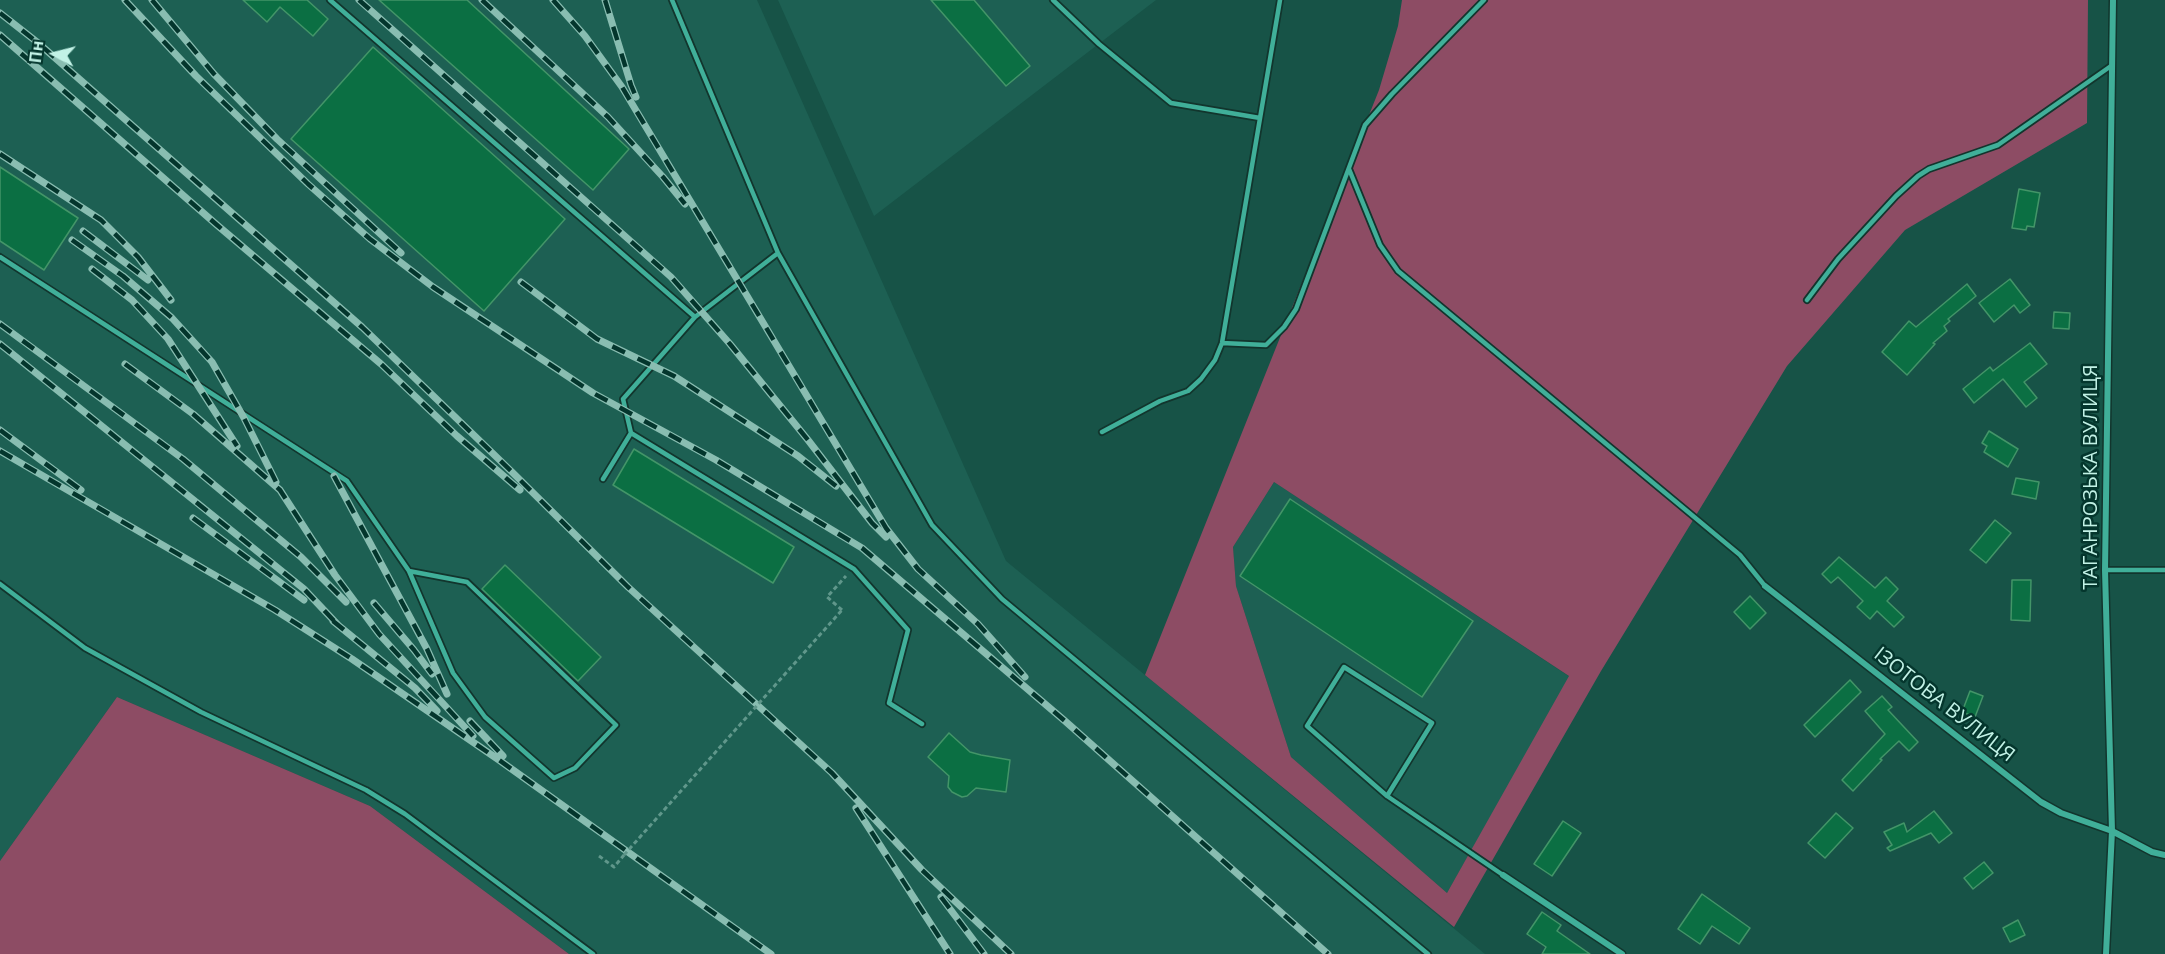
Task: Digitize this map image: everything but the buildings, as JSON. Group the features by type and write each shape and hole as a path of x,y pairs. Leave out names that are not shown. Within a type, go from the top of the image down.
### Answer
{"street":[{"name":"ТАГАНРОЗЬКА ВУЛИЦЯ","path":"2106,954 2112,831 2105,570 2113,0"},
{"name":"ІЗОТОВА ВУЛИЦЯ","path":"1765,586 2041,802 2061,813 2112,831 2152,852 2165,855"},
{"path":"1503,875 1622,954"}],"lane":[{"path":"330,0 694,317"},
{"path":"672,0 778,253 932,525 1002,599 1428,954"},
{"path":"1053,0 1099,44 1171,103 1260,118"},
{"path":"1102,432 1160,401 1188,391 1202,380 1215,360 1222,343 1281,0"},
{"path":"1222,343 1266,345 1284,327 1296,309 1365,125 1392,94 1484,0"},
{"path":"1807,300 1838,259 1896,196 1918,176 1929,169 2009,139 2111,66"},
{"path":"1349,169 1380,245 1398,272 1740,555 1765,586"},
{"path":"603,479 631,433 623,399 694,317 778,253"},
{"path":"0,257 347,481 410,571 453,673 485,717 554,777 575,768 616,725 467,582 410,571"},
{"path":"631,433 854,569 908,630 889,703 922,724"},
{"path":"2105,570 2165,570"},
{"path":"0,584 85,648 201,712 366,790 405,814 593,954"},
{"path":"1387,796 1432,723 1344,666 1307,726 1387,796 1503,875"}],"path":[{"path":"599,856 614,867 842,610 827,597 854,569"}],"shaded area":[{"path":"0,0 757,0 1006,561 1485,954 569,954 370,806 117,697 0,861"},
{"path":"778,0 1156,0 874,216"},
{"path":"1402,0 2088,0 2087,123 1905,230 1787,366 1601,671 1454,927 1145,675 1379,90 1398,26","holes":["1274,482 1569,676 1447,893 1291,757 1236,586 1233,547"]},
{"path":"1274,482 1570,677 1447,893 1291,757 1236,586 1233,547"},
{"path":"117,697 370,806 569,954 0,954 0,861"}],"railway":[{"path":"125,0 196,76 308,184 370,239 433,287 593,393 716,460 862,548 1065,721 1328,954"},
{"path":"152,0 214,74 277,139 401,253"},
{"path":"359,0 671,277 730,344 872,523 886,537"},
{"path":"482,0 608,117 685,204"},
{"path":"553,0 585,36 622,87 886,528 918,569 978,624 1025,677"},
{"path":"605,0 636,97"},
{"path":"0,13 37,42 362,327 628,587 832,773 922,870 1011,954"},
{"path":"0,35 217,225 381,364 457,436 520,490"},
{"path":"0,154 101,220 138,257 171,300"},
{"path":"83,231 148,280"},
{"path":"72,240 123,276 172,318 212,362 244,418 276,482"},
{"path":"92,269 132,300 168,339 237,446"},
{"path":"521,282 597,339 674,376 798,456 836,486"},
{"path":"0,324 183,459 301,557 346,602"},
{"path":"0,344 304,589 338,625"},
{"path":"125,364 193,414 280,490 335,575 379,634 473,736"},
{"path":"0,430 81,490"},
{"path":"0,451 275,610 352,659 499,760 771,954"},
{"path":"334,476 427,649 447,694"},
{"path":"193,518 304,600"},
{"path":"374,603 432,674"},
{"path":"333,621 415,688 437,711"},
{"path":"470,721 503,756"},
{"path":"856,808 950,954"},
{"path":"941,897 984,954"}]}
